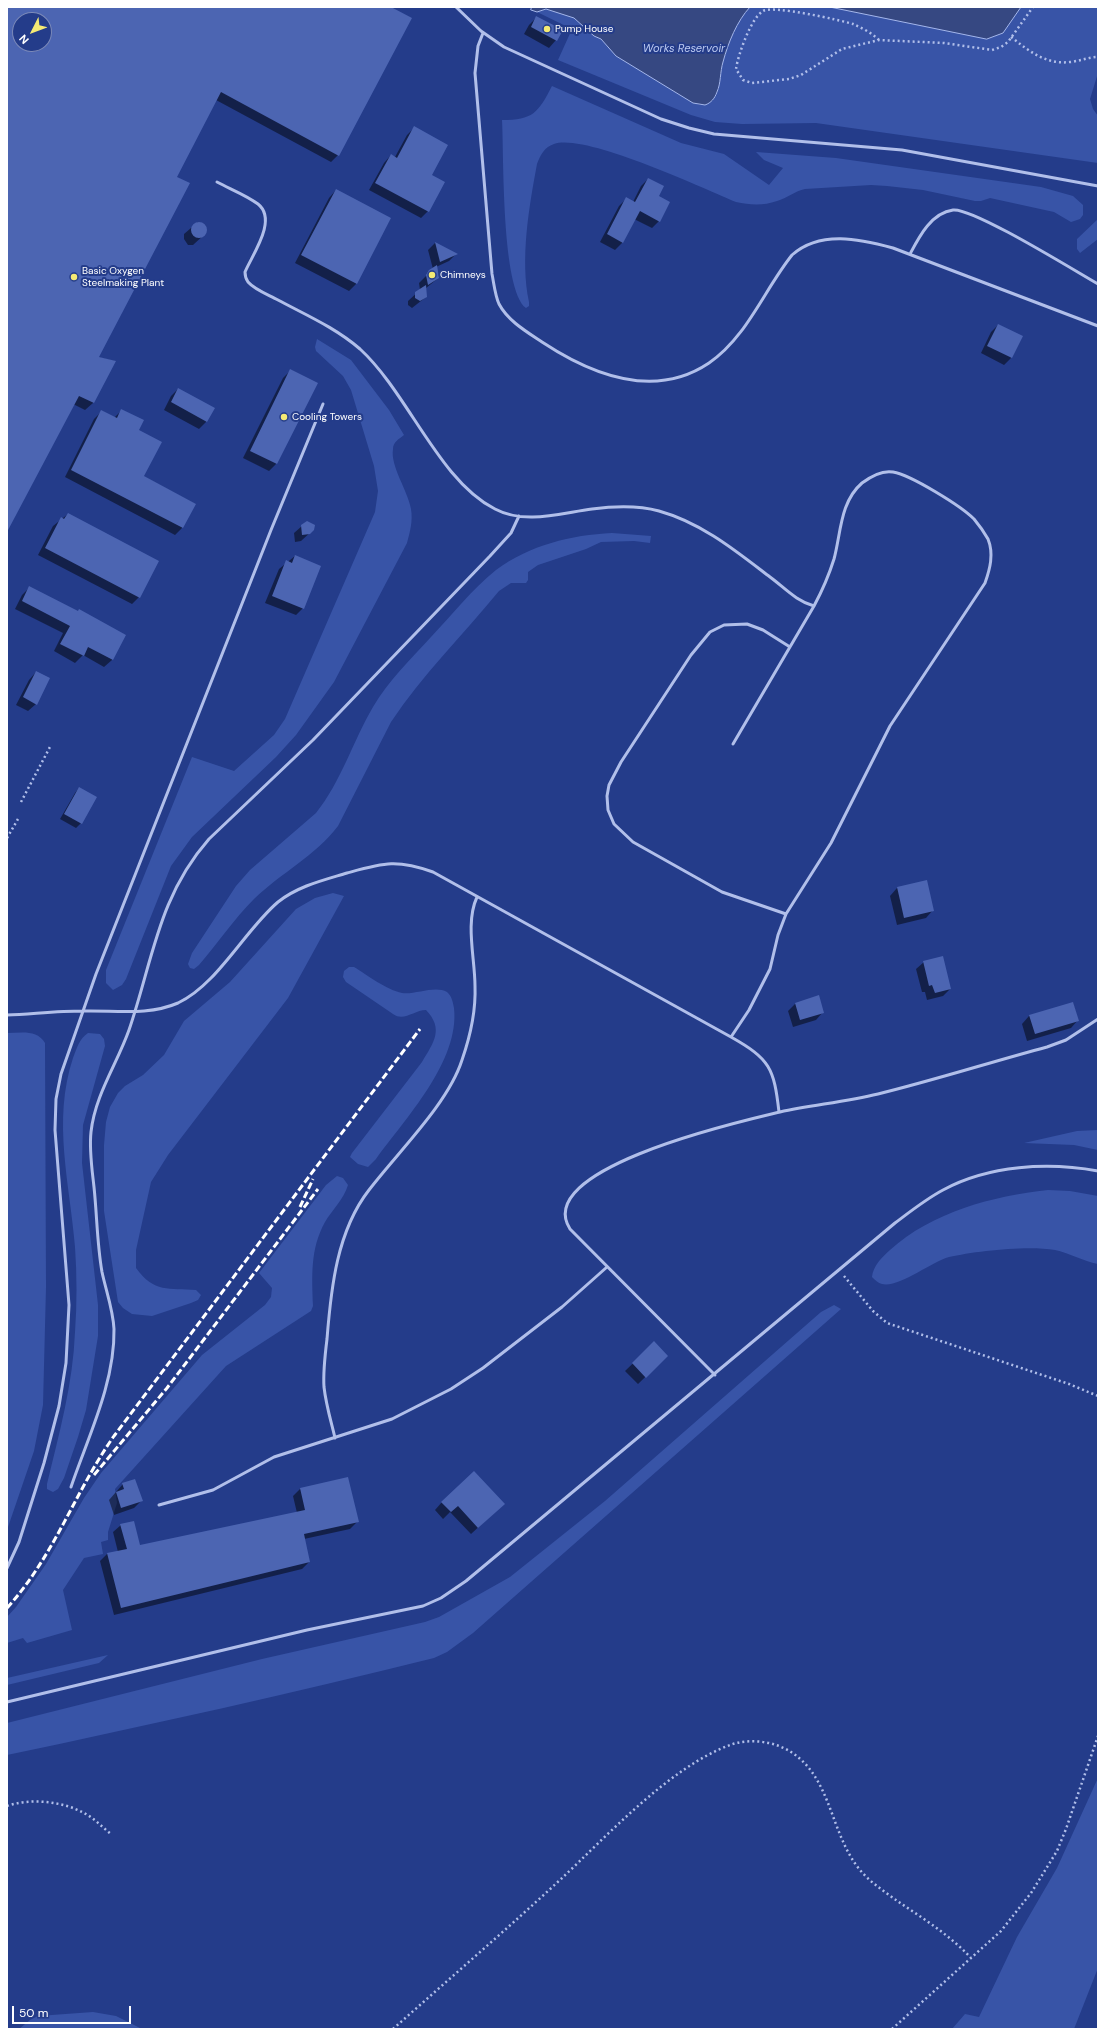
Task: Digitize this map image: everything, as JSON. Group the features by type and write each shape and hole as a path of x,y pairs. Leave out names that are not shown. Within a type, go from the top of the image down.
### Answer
{"lane":[{"path":"456,7 483,33 518,54 656,117 696,130 726,135 902,150 1098,186"},
{"path":"483,33 478,46 475,73 492,274 496,295 504,311 516,323 575,363 605,375 622,379 650,382 673,379 708,363 726,349 744,326 792,255 805,245 820,240 844,239 880,244 910,254 1098,326"},
{"path":"217,182 259,204 265,215 265,229 245,272 248,282 267,294 334,330 355,345 376,366 390,384 444,462 463,484 495,509 519,516 541,516 614,506 627,506 658,511 708,533 735,550 792,595 814,606"},
{"path":"910,254 919,237 933,220 947,211 960,210 981,218 1098,284"},
{"path":"7,1568 24,1527 44,1463 59,1406 66,1363 69,1305 56,1146 56,1106 61,1074 83,1011 262,553 323,404"},
{"path":"731,1037 749,1010 770,969 778,935 786,914 831,843 890,726 918,681 981,591 990,566 990,548 981,528 966,512 918,482 892,472 878,474 863,483 849,499 829,573 814,606 733,744"},
{"path":"71,1487 102,1395 111,1362 113,1342 113,1317 99,1254 91,1164 91,1132 99,1099 129,1030 152,950 163,917 178,882 195,854 225,823 313,740 490,556 510,533 519,516"},
{"path":"786,914 722,892 633,842 614,824 608,810 607,796 609,785 621,762 691,655 710,632 724,624 747,624 759,628 790,647"},
{"path":"7,1015 83,1011 134,1012 176,1004 196,992 278,902 307,885 362,869 384,864 402,863 432,872 758,1053 769,1067 775,1084 779,1112"},
{"path":"335,1438 326,1400 324,1372 331,1300 340,1254 347,1228 357,1206 431,1113 448,1088 462,1062 474,1009 475,972 472,913 477,897"},
{"path":"715,1375 570,1229 564,1217 565,1206 568,1199 581,1185 601,1172 644,1152 779,1112 878,1094 1047,1047 1066,1040 1098,1019"},
{"path":"7,1702 307,1630 423,1606 441,1598 466,1581 910,1211 943,1190 961,1182 1020,1168 1069,1166 1098,1171"},
{"path":"159,1505 213,1490 274,1457 392,1418 451,1389 483,1368 562,1307 607,1267"}],"path":[{"path":"879,40 867,31 848,23 784,10 765,10 758,15 746,38 738,56 736,69 743,80 752,83 790,79 801,75 842,49 879,40 944,43 988,51 1001,47 1011,37 1033,7"},
{"path":"1011,37 1037,56 1049,61 1069,62 1098,57"},
{"path":"21,802 51,745"},
{"path":"7,838 18,819"},
{"path":"839,1270 866,1304 887,1323 1069,1384 1098,1396"},
{"path":"892,2029 1009,1923 1045,1872 1066,1829 1098,1736"},
{"path":"393,2029 514,1922 658,1789 704,1758 732,1744 742,1742 755,1741 779,1746 802,1760 821,1785 843,1841 858,1868 877,1886 945,1935 970,1958"},
{"path":"7,1806 44,1802 70,1806 95,1820 110,1834"}],"shaded area":[{"path":"750,7 830,7 987,39 1003,33 1021,7 1098,7 1098,73 1090,99 1093,109 1098,116 1098,163 816,123 742,124 715,122 691,115 558,60 572,29 537,12 546,9 574,18 594,36 601,39 616,56 693,103 701,105 716,96 719,88 723,62 730,40 741,19"},
{"path":"552,86 681,143 724,154 769,185 783,168 764,160 756,152 836,158 1041,187 1073,196 1083,205 1083,215 1080,219 1071,222 1054,212 990,198 975,201 923,190 871,185 805,189 772,203 746,204 736,202 644,164 591,146 569,143 554,144 548,147 541,155 537,164 534,181 525,251 526,285 529,302 529,306 526,308 518,296 512,276 508,249 505,220 502,120 521,118 533,113 543,103"},
{"path":"1098,219 1098,239 1080,253 1077,249 1077,239"},
{"path":"317,339 351,360 389,410 404,435 394,444 393,456 394,463 412,513 407,543 334,682 296,735 276,757 192,837 171,866 126,979 122,985 113,990 106,983 106,970 192,757 234,771 274,735 285,719 375,512 378,491 374,466 351,390 343,376 316,351 315,347"},
{"path":"612,533 651,536 650,543 634,541 601,542 586,549 538,565 528,572 528,580 526,583 511,583 499,591 429,671 391,722 338,826 329,837 254,899 199,965 194,969 190,968 188,964 192,953 236,886 250,870 316,813 333,788 366,720 379,697 400,670 470,594 496,570 523,554 566,539"},
{"path":"333,893 344,896 288,998 168,1155 151,1182 136,1250 136,1268 149,1282 163,1288 196,1290 201,1295 198,1300 191,1303 152,1316 132,1314 123,1308 118,1302 104,1211 104,1145 106,1122 110,1107 118,1093 125,1086 143,1075 164,1055 184,1021 230,982 296,909 315,898"},
{"path":"349,967 354,967 384,986 402,993 413,993 437,989 442,990 449,994 454,1008 454,1028 440,1069 415,1108 376,1159 368,1167 358,1164 350,1157 422,1062 433,1042 436,1030 435,1023 426,1010 401,1017 397,1016 346,982 343,977 344,971"},
{"path":"23,1032 33,1034 42,1039 45,1043 46,1287 43,1405 34,1451 7,1530 7,1033"},
{"path":"88,1033 100,1034 104,1039 105,1046 83,1125 82,1163 98,1305 98,1336 86,1410 64,1478 58,1489 53,1492 47,1489 47,1484 61,1428 68,1390 74,1351 76,1311 76,1258 64,1152 64,1105 67,1082 73,1058 80,1041"},
{"path":"1098,1130 1098,1150 1074,1145 1024,1143 1077,1131"},
{"path":"337,1176 343,1178 348,1185 341,1200 325,1222 317,1242 313,1263 313,1306 311,1311 226,1366 115,1489 117,1503 108,1532 108,1540 101,1542 103,1554 84,1558 63,1590 72,1630 27,1643 23,1638 7,1643 7,1617 16,1607 46,1564 84,1498 101,1473 202,1355 265,1305 271,1297 272,1288 259,1273 326,1185"},
{"path":"1048,1190 1070,1191 1098,1196 1098,1264 1055,1250 1016,1248 949,1257 906,1279 889,1284 881,1284 872,1277 876,1265 890,1250 925,1225 964,1208 985,1202"},
{"path":"834,1305 841,1309 473,1633 447,1652 434,1658 328,1684 7,1755 7,1723 262,1659 425,1622 439,1617 510,1577 605,1501 821,1312"},
{"path":"108,1655 99,1663 7,1685 7,1678"},
{"path":"1098,1778 1098,1968 1074,2029 952,2029 965,2014 979,2017 1017,1937 1057,1868"},
{"path":"93,2012 116,2016 142,2029 19,2029 30,2020 38,2016"}],"water":[{"name":"Works Reservoir","path":"532,7 750,7 741,19 730,40 723,62 716,94 711,102 705,105 693,103 616,56 601,39 594,36 574,18 546,9 537,12 531,10"},
{"path":"830,7 1021,7 1003,33 987,39"}],"building":[{"name":"Basic Oxygen Steelmaking Plant","path":"7,7 391,7 412,18 339,156 221,92 177,177 190,183 99,357 116,361 94,403 79,396 7,532"},
{"name":"Pump House","path":"536,16 563,30 557,41 531,27"},
{"path":"414,126 448,145 432,175 445,182 429,212 375,183 391,154 397,158"},
{"path":"648,178 664,186 659,196 670,202 660,222 640,211 623,243 607,234 626,197 635,202"},
{"path":"336,189 391,218 357,284 301,255"},
{"path":"196,222 202,222 207,227 205,236 202,238 196,238 191,233 191,227"},
{"path":"435,242 458,254 440,262"},
{"name":"Chimneys","path":"437,265 439,278 428,285 426,275 429,270"},
{"path":"426,285 427,297 420,301 415,298 415,292"},
{"path":"998,324 1023,336 1012,358 987,346"},
{"name":"Cooling Towers","path":"290,369 318,383 277,464 250,451"},
{"path":"178,388 215,408 207,422 171,402"},
{"path":"121,409 144,420 139,430 162,442 144,476 196,504 183,528 71,470 101,410 117,418"},
{"path":"68,513 159,561 140,598 45,548 61,517 64,519"},
{"path":"307,521 315,525 314,530 310,534 302,535 301,525"},
{"path":"295,555 321,566 304,609 272,596 286,560 292,563"},
{"path":"29,586 78,611 79,609 126,635 113,660 88,647 84,656 60,644 70,626 22,601"},
{"path":"36,671 50,678 37,705 23,697"},
{"path":"79,787 97,797 82,824 64,814"},
{"path":"927,880 934,911 904,918 897,887"},
{"path":"943,956 951,989 935,993 932,985 929,986 923,961"},
{"path":"819,995 824,1013 800,1020 795,1003"},
{"path":"1073,1002 1079,1021 1035,1034 1029,1015"},
{"path":"654,1341 668,1356 646,1378 632,1363"},
{"path":"474,1471 505,1504 478,1528 458,1506 451,1512 441,1502"},
{"path":"348,1477 359,1522 304,1534 310,1562 121,1608 107,1553 127,1549 120,1524 134,1521 140,1545 305,1510 300,1488"},
{"path":"135,1479 143,1501 121,1508 116,1492 124,1489 122,1483"}],"railway":[{"path":"7,1608 24,1588 38,1567 87,1479 114,1436 420,1029"},
{"path":"300,1207 313,1179"},
{"path":"94,1475 167,1388 318,1189"}],"place":[{"name":"Pump House","path":"547,29"},
{"name":"Chimneys","path":"432,275"},
{"name":"Basic Oxygen Steelmaking Plant","path":"74,277"},
{"name":"Cooling Towers","path":"284,417"}]}
